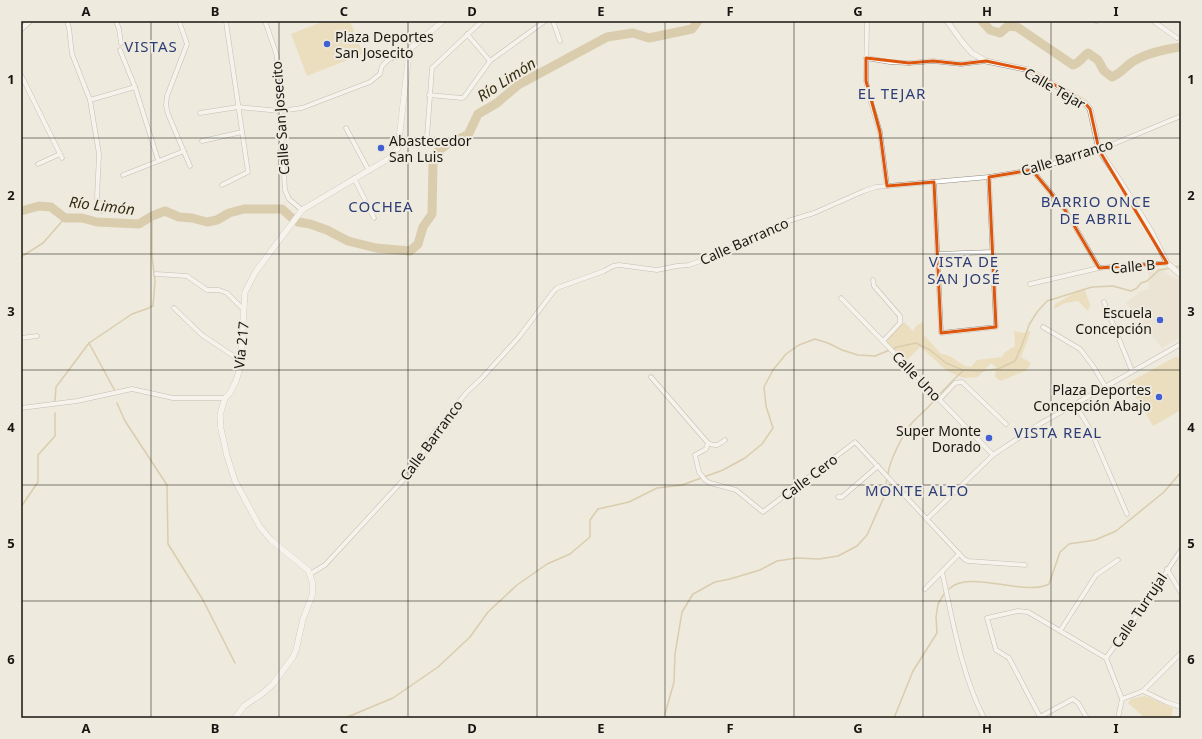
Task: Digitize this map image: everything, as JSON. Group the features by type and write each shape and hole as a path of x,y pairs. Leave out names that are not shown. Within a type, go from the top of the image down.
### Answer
{"main road":[{"path":"409,53 411,48 443,21"},
{"name":"Vía 217","path":"310,574 272,540 260,527 235,481 227,456 221,429 220,415 225,398 230,393 236,382 241,361 245,292 249,282 302,210 388,159 398,148 409,53"},
{"path":"235,718 244,706 273,684 296,650 303,619 312,596 313,587 310,574"}],"street":[{"path":"21,30 30,21"},
{"path":"67,21 72,54 90,100 99,154 97,198 102,211"},
{"path":"116,21 121,43"},
{"path":"179,21 187,44 167,96 166,105 168,114 190,166"},
{"name":"Calle San Josecito","path":"265,21 277,56 278,105 280,111 286,194 289,199 302,210"},
{"path":"427,137 432,68 482,21"},
{"path":"429,95 464,98 490,61 545,21"},
{"path":"553,21 560,41"},
{"path":"866,21 866,81 880,132 887,186"},
{"name":"Calle Tejar","path":"947,21 968,48 986,61 1028,70 1084,102 1090,109 1099,150"},
{"path":"1153,21 1177,38"},
{"path":"222,185 248,172 226,22"},
{"path":"467,34 490,61"},
{"path":"120,50 158,160"},
{"path":"200,113 238,108 280,111 302,108 370,82 380,74 382,66 389,59 409,53"},
{"path":"866,58 890,62 909,63 933,61 961,64 986,61"},
{"path":"21,75 61,156 38,164"},
{"path":"90,100 134,87"},
{"name":"Calle Barranco","path":"310,574 325,565 418,464 422,457 425,445 444,419 467,392 481,379 519,337 557,288 604,271 612,266 619,265 657,270 688,265 712,257 785,222 814,212 864,191 887,186 989,177 1032,170 1099,150 1181,116"},
{"path":"346,128 369,171"},
{"path":"202,141 242,132"},
{"path":"1099,150 1151,231 1167,263 1181,275"},
{"path":"123,175 184,151"},
{"path":"1032,170 1065,210 1099,268"},
{"path":"934,182 941,333 996,327 989,177"},
{"path":"354,178 374,218"},
{"path":"938,254 992,252"},
{"name":"Calle B","path":"1030,284 1099,268 1167,263"},
{"path":"156,274 187,276 207,290 219,290 227,293 244,310"},
{"path":"873,280 874,286 900,316 900,324 883,342"},
{"name":"Calle Uno","path":"842,298 993,454"},
{"path":"1104,302 1132,371"},
{"path":"174,308 202,335 241,361"},
{"path":"1043,327 1080,349 1093,366 1105,386"},
{"path":"21,338 37,336"},
{"path":"927,519 993,454 1038,425 1181,344"},
{"path":"651,377 708,443 717,446 725,440"},
{"path":"940,399 955,383 962,382 1006,424"},
{"path":"21,408 77,401 132,389 173,398 225,398"},
{"path":"1076,404 1091,431 1127,514"},
{"name":"Calle Cero","path":"708,443 706,449 695,455 702,478 710,483 736,490 763,512 855,442 878,466"},
{"path":"838,497 842,497 878,466 964,559 968,561 1025,564"},
{"name":"Calle Turrujal","path":"1122,699 1106,658 1181,550"},
{"path":"925,589 960,554"},
{"path":"1060,631 1096,575 1118,560"},
{"path":"1167,569 1181,593"},
{"path":"942,572 966,674 984,718"},
{"path":"1087,718 1078,703 1073,699 1039,717 1009,658 996,650 987,618 1024,611 1106,658"},
{"path":"1118,718 1122,699 1143,692 1181,653"},
{"path":"1143,692 1181,707"}],"highlighted area":[{"path":"866,58 909,63 933,61 961,64 986,61 1029,70 1084,102 1090,109 1099,150 1167,263 1099,268 1065,210 1032,170 989,177 996,327 941,333 934,182 887,186 880,132 866,81"}],"shaded area":[{"name":"Plaza Deportes San Josecito","path":"324,21 350,21 363,54 307,76 291,34"},
{"name":"Escuela Concepción","path":"1161,268 1171,277 1181,280 1181,337 1162,348 1126,303 1140,292 1149,289 1148,269"},
{"path":"1084,288 1090,305 1088,311 1078,301 1065,303 1054,309 1055,304"},
{"path":"904,322 913,331 916,326 923,322 924,335 941,354 949,356 963,365 971,367 977,360 1002,357 1005,352 1015,346 1014,331 1024,333 1031,331 1021,357 1031,363 1027,370 1001,381 995,377 996,367 991,363 978,377 964,378 947,371 920,347 906,361 887,342"},
{"name":"Plaza Deportes Concepción Abajo","path":"1177,356 1181,362 1181,410 1153,426 1128,383"},
{"path":"1145,696 1173,708 1171,718 1145,718 1128,703 1131,699"}],"waterway":[{"name":"Río Limón","path":"298,222 310,224 327,230 348,241 376,248 410,251 418,244 423,227 432,214 433,163 437,152 449,143 468,135 478,114 497,103 518,85 607,37 633,33 649,38 692,29 698,21"},
{"name":"Río Limón","path":"982,21 990,30 1000,33 1008,26 1017,27 1073,65 1088,53 1098,60 1104,71 1112,77 1132,62 1149,54 1181,47"},
{"name":"Río Limón","path":"21,211 39,206 51,207 65,218 82,218 97,222 139,224 152,216 165,211 179,217 192,218 207,222 217,220 229,213 244,209 282,209 292,218"},
{"path":"150,307 153,306 155,281 152,257 152,216"},
{"path":"21,257 43,243 65,218"},
{"path":"1175,267 1181,266"},
{"path":"345,718 393,698 438,667 470,637 488,612 517,585 547,564 570,554 590,537 590,520 598,509 629,502 657,488 682,485 723,470 745,458 762,444 773,428 766,406 764,387 773,370 786,354 799,345 815,339 858,355 875,356 897,347 916,343 930,350 946,363 963,370 979,371 998,369 1015,361 1029,325 1037,312 1047,301 1092,287 1113,286 1131,291 1137,288 1141,283 1147,281 1159,270 1171,268"},
{"path":"55,401 56,387 89,343 132,314 149,308"},
{"path":"89,343 115,391"},
{"path":"888,474 897,448 911,424 963,371"},
{"path":"117,403 125,421 167,485 168,544 203,600 235,663"},
{"path":"21,507 38,482 38,455 55,436 55,413"},
{"path":"949,589 958,584 969,582 983,582 1026,587 1039,587 1049,584 1060,552 1069,544 1095,540 1116,531 1164,492 1181,472"},
{"path":"665,714 674,682 675,654 682,612 693,594 715,582 760,570 777,561 797,558 819,559 838,556 857,546 867,535 884,497 887,478"},
{"path":"894,718 913,671 937,633 936,617 938,604 944,594"}],"place":[{"name":"Plaza Deportes San Josecito","path":"327,44"},
{"name":"Abastecedor San Luis","path":"381,148"},
{"name":"Escuela Concepción","path":"1160,320"},
{"name":"Plaza Deportes Concepción Abajo","path":"1159,397"},
{"name":"Super Monte Dorado","path":"989,438"}],"district":[{"name":"VISTAS","path":"151,46"},
{"name":"EL TEJAR","path":"892,93"},
{"name":"COCHEA","path":"381,206"},
{"name":"BARRIO ONCE DE ABRIL","path":"1096,210"},
{"name":"VISTA DE SAN JOSÉ","path":"964,270"},
{"name":"VISTA REAL","path":"1058,432"},
{"name":"MONTE ALTO","path":"917,490"}]}
